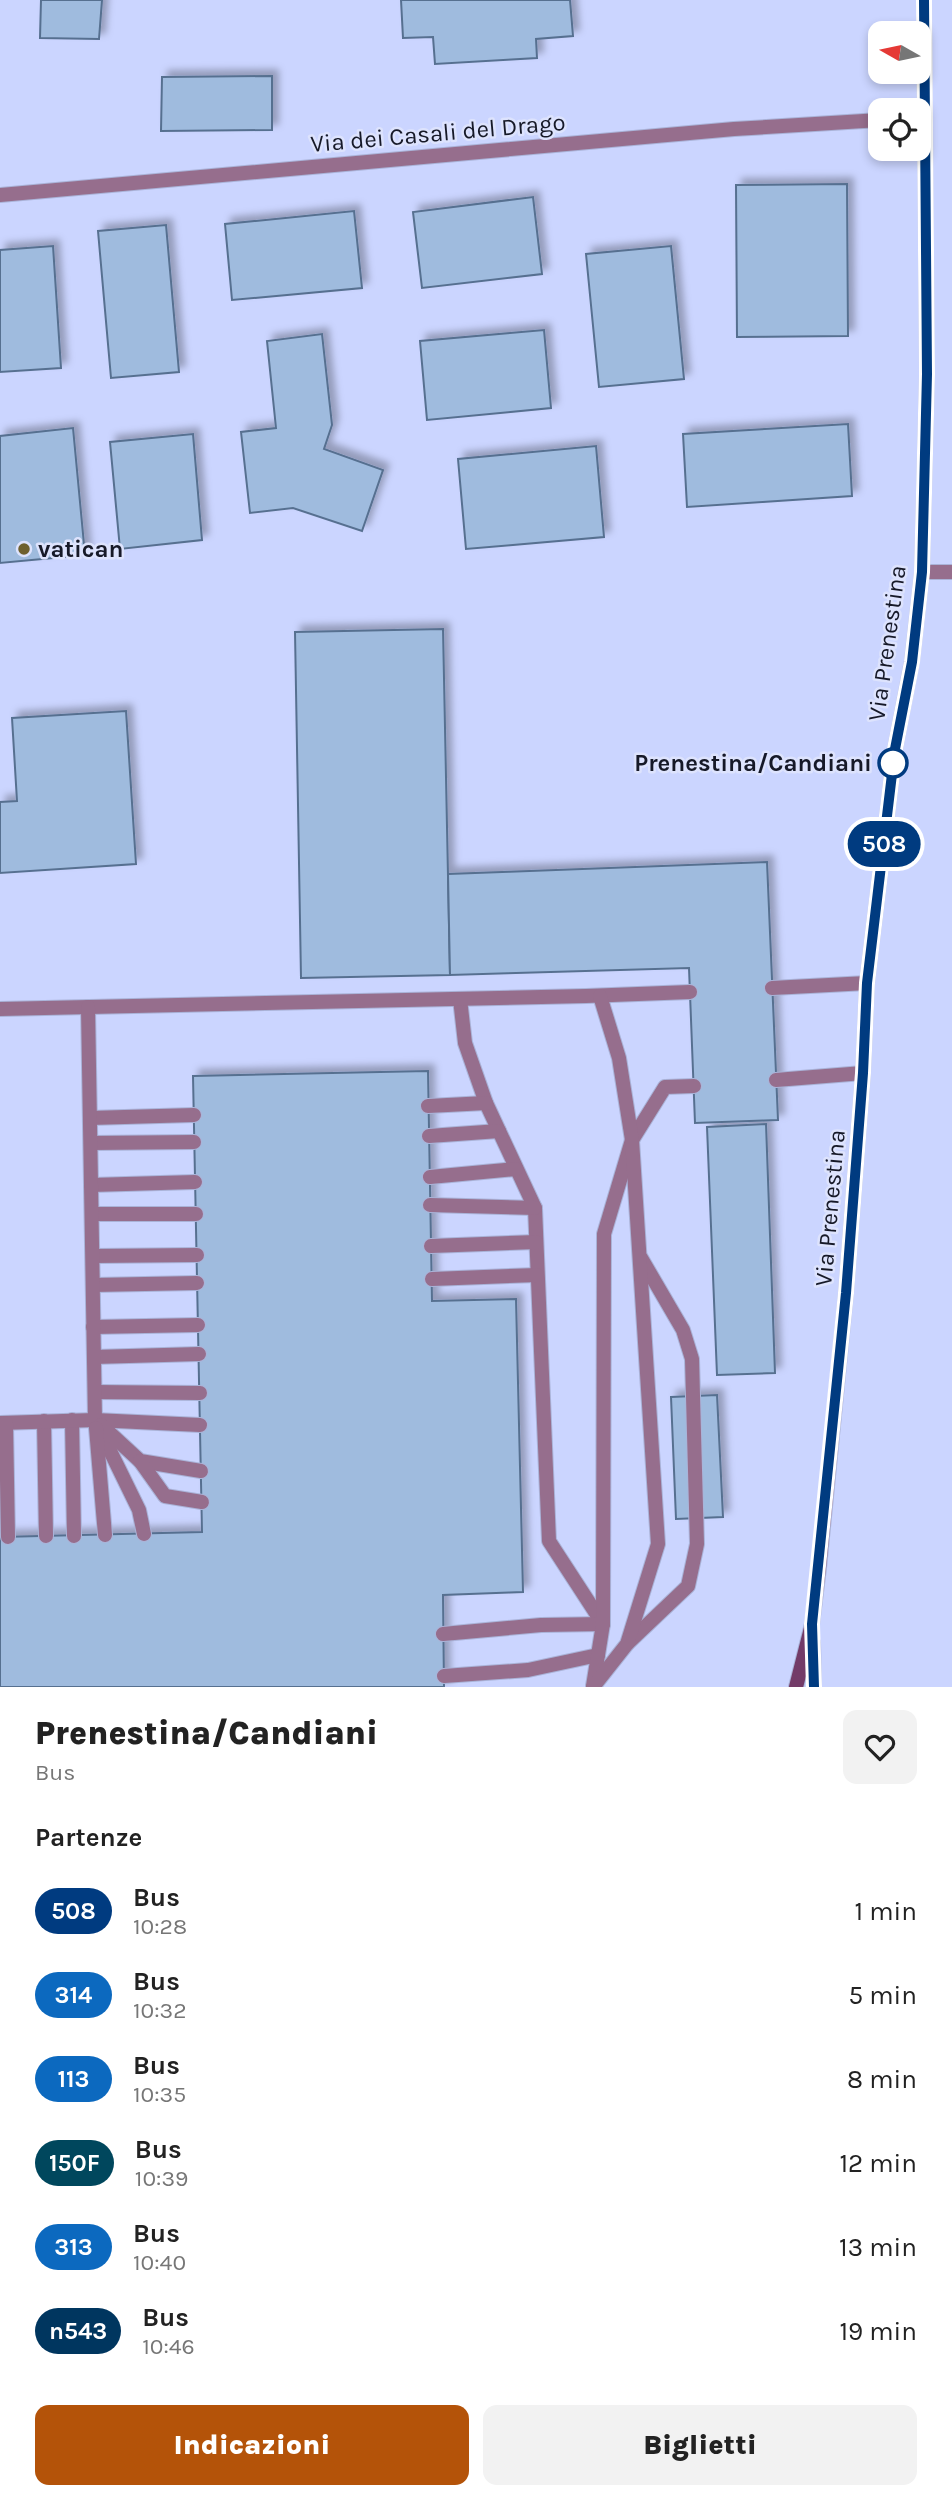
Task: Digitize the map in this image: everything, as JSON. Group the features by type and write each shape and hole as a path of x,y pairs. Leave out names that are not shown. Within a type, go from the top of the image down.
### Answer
{"street":[{"name":"Via Prenestina","path":"922,98 924,0"},
{"name":"Via dei Casali del Drago","path":"0,195 720,130 868,121"},
{"name":"Via Prenestina","path":"814,1687 812,1624 846,1293 867,983 895,749 912,662 922,572 927,374 923,161"},
{"path":"922,572 952,572"},
{"path":"772,988 867,983"},
{"path":"0,1009 690,992"},
{"path":"600,996 619,1058 632,1140 658,1544 627,1644"},
{"path":"460,999 465,1043 486,1103 534,1208 548,1541 603,1624"},
{"path":"88,1007 95,1419 105,1535"},
{"path":"776,1080 863,1073"},
{"path":"593,1687 603,1624 604,1234 632,1140 665,1087 694,1086"},
{"path":"428,1106 486,1103"},
{"path":"90,1118 194,1115"},
{"path":"429,1136 499,1131"},
{"path":"91,1143 194,1142"},
{"path":"430,1177 516,1169"},
{"path":"91,1185 195,1182"},
{"path":"430,1205 534,1208"},
{"path":"92,1214 196,1214"},
{"path":"431,1246 536,1242"},
{"path":"93,1256 197,1255"},
{"path":"593,1687 627,1644 688,1587 697,1544 692,1359 682,1330 640,1256"},
{"path":"432,1279 537,1275"},
{"path":"93,1285 197,1283"},
{"path":"93,1327 198,1325"},
{"path":"94,1357 199,1354"},
{"path":"95,1392 200,1394"},
{"path":"95,1419 139,1461 165,1496 202,1502"},
{"path":"95,1419 139,1510 144,1534"},
{"path":"8,1537 3,1423 95,1419 200,1425"},
{"path":"72,1420 74,1536"},
{"path":"44,1421 46,1536"},
{"path":"139,1461 201,1471"},
{"path":"443,1634 541,1625 603,1624"},
{"name":"Via Prenestina","path":"796,1687 812,1624"},
{"path":"444,1676 528,1670 598,1655"}],"building":[{"path":"41,0 102,0 99,39 40,38"},
{"path":"401,0 570,0 573,36 536,39 537,58 435,64 433,37 403,38"},
{"path":"272,76 272,130 161,131 162,77"},
{"path":"847,184 848,336 737,337 736,185"},
{"path":"533,197 542,274 422,288 413,212"},
{"path":"354,211 362,288 232,300 225,224"},
{"path":"166,225 179,372 111,378 98,231"},
{"path":"53,246 61,368 0,372 0,250"},
{"path":"671,246 684,379 599,387 586,254"},
{"path":"544,330 551,408 427,420 420,341"},
{"path":"322,334 332,425 324,449 383,470 362,531 293,508 250,513 241,432 276,428 267,341"},
{"path":"848,424 852,496 687,507 683,434"},
{"path":"73,428 85,555 0,563 0,436"},
{"path":"193,434 202,540 120,549 110,442"},
{"path":"596,446 604,537 466,549 458,459"},
{"path":"443,629 450,975 301,978 295,632"},
{"path":"126,711 136,864 0,873 0,802 17,801 12,718"},
{"path":"767,862 778,1120 695,1123 689,968 450,975 448,874"},
{"path":"428,1071 432,1301 516,1299 523,1592 443,1595 444,1687 0,1687 0,1537 202,1532 193,1076"},
{"path":"766,1124 775,1373 717,1375 707,1127"},
{"path":"717,1395 723,1517 676,1519 671,1397"}],"bus line":[{"name":"508","path":"814,1687 812,1624 846,1293 867,983 895,749 912,662 922,572 927,374 924,0"}],"place":[{"name":"vatican","path":"24,549"},
{"name":"Prenestina/Candiani","path":"893,763"}]}
